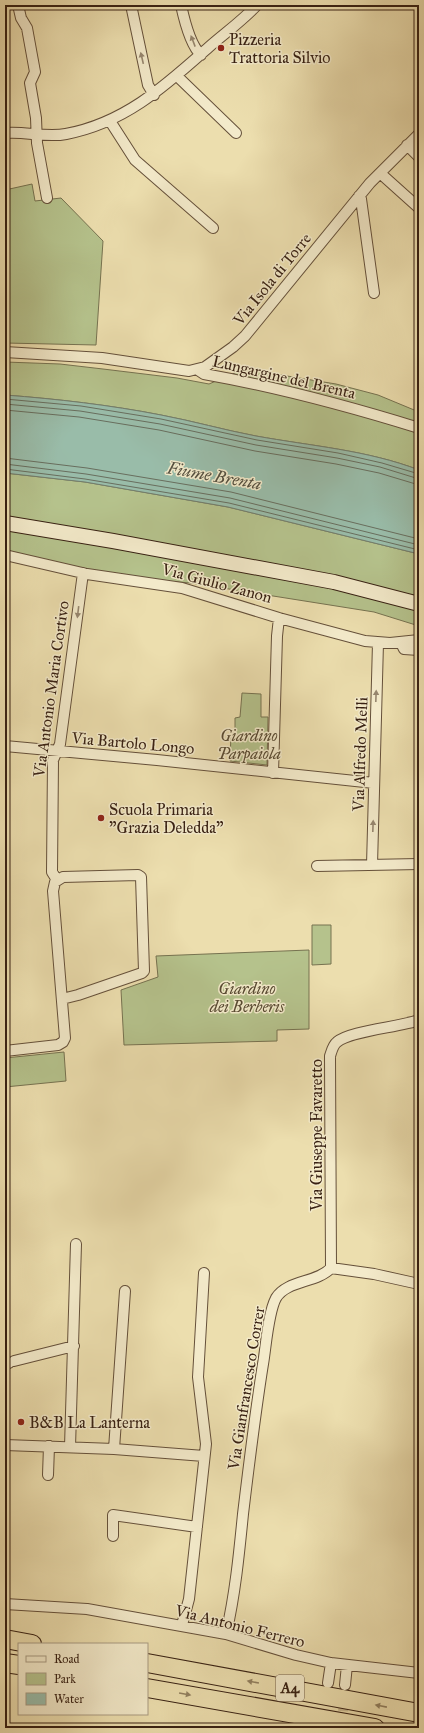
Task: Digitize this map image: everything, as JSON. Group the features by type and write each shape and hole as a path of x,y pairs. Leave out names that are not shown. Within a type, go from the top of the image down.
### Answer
{"highway":[{"path":"5,1639 27,1643"},
{"path":"5,1662 18,1665"},
{"name":"A4","path":"148,1663 419,1713"},
{"name":"A4","path":"148,1688 375,1728"}],"street":[{"path":"18,5 21,18 27,28 35,72 30,83 47,198"},
{"path":"131,5 148,86 154,95"},
{"path":"181,5 184,22 194,45 201,55"},
{"path":"5,133 63,134 110,121 154,95 257,5"},
{"path":"177,76 236,133"},
{"path":"110,121 135,160 213,228"},
{"name":"Via Isola di Torre","path":"198,370 206,367 218,359 245,336 359,196 419,134"},
{"path":"407,145 419,157"},
{"path":"380,173 419,208"},
{"path":"359,196 361,199 374,293"},
{"name":"Lungargine del Brenta","path":"5,352 102,358 182,370 198,370 204,374 254,382 346,406 419,428"},
{"name":"Via Giulio Zanon","path":"5,523 113,541 334,582 419,604"},
{"name":"Via Giulio Zanon","path":"5,555 83,573 182,588 279,618 378,643 419,640"},
{"name":"Via Antonio Maria Cortivo","path":"5,1051 58,1045 63,1042 65,1038 53,891 54,884 57,880 52,872 51,829 53,760 60,744 83,573"},
{"path":"273,773 277,636 279,618"},
{"path":"401,642 404,649 419,650"},
{"name":"Via Alfredo Melli","path":"372,865 378,643"},
{"name":"Via Bartolo Longo","path":"5,746 57,752 157,760 374,783"},
{"path":"317,866 419,864"},
{"path":"57,880 63,877 138,875 141,877 144,970 142,973 135,976 62,999"},
{"name":"Via Giuseppe Favaretto","path":"331,1268 330,1056 333,1047 337,1042 350,1036 419,1020"},
{"path":"70,1447 76,1244"},
{"path":"331,1268 419,1284"},
{"name":"Via Gianfrancesco Correr","path":"226,1634 236,1585 248,1471 259,1389 270,1320 276,1299 284,1291 323,1274 331,1268"},
{"path":"182,1625 190,1599 204,1456 205,1433 198,1377 204,1273"},
{"path":"114,1450 125,1291"},
{"path":"10,1363 74,1346"},
{"path":"5,1445 70,1447 204,1456"},
{"path":"48,1475 49,1446"},
{"path":"113,1536 113,1515 197,1527"},
{"name":"Via Antonio Ferrero","path":"5,1604 87,1610 182,1625 226,1634 296,1655 331,1663 419,1673"},
{"path":"328,1683 331,1663"},
{"path":"345,1684 347,1665"}],"green space":[{"path":"32,184 35,201 61,198 103,241 96,345 5,343 5,190"},
{"path":"5,362 60,364 177,378 209,384 244,369 336,384 378,395 419,412 419,470 399,463 359,453 256,436 142,411 44,398 5,395"},
{"path":"5,473 85,482 228,507 419,554 419,626 374,612 191,583 136,579 5,554"},
{"name":"Giardino Parpaiola","path":"242,693 261,694 261,717 268,717 267,765 230,761 231,733 235,733 235,718 240,717"},
{"path":"312,925 331,925 331,964 312,965"},
{"name":"Giardino dei Berberis","path":"309,950 309,1029 277,1030 277,1041 124,1045 121,990 158,977 156,956"},
{"path":"64,1052 66,1081 5,1087 5,1058"}],"water":[{"name":"Fiume Brenta","path":"5,395 44,398 142,411 256,436 359,453 399,463 419,470 419,554 228,507 85,482 5,473"}],"tunnel":[{"path":"342,1726 345,1685"}],"place":[{"name":"Pizzeria Trattoria Silvio","path":"221,48"},
{"name":"Scuola Primaria \"Grazia Deledda\"","path":"101,818"},
{"name":"B&B La Lanterna","path":"21,1422"}]}
